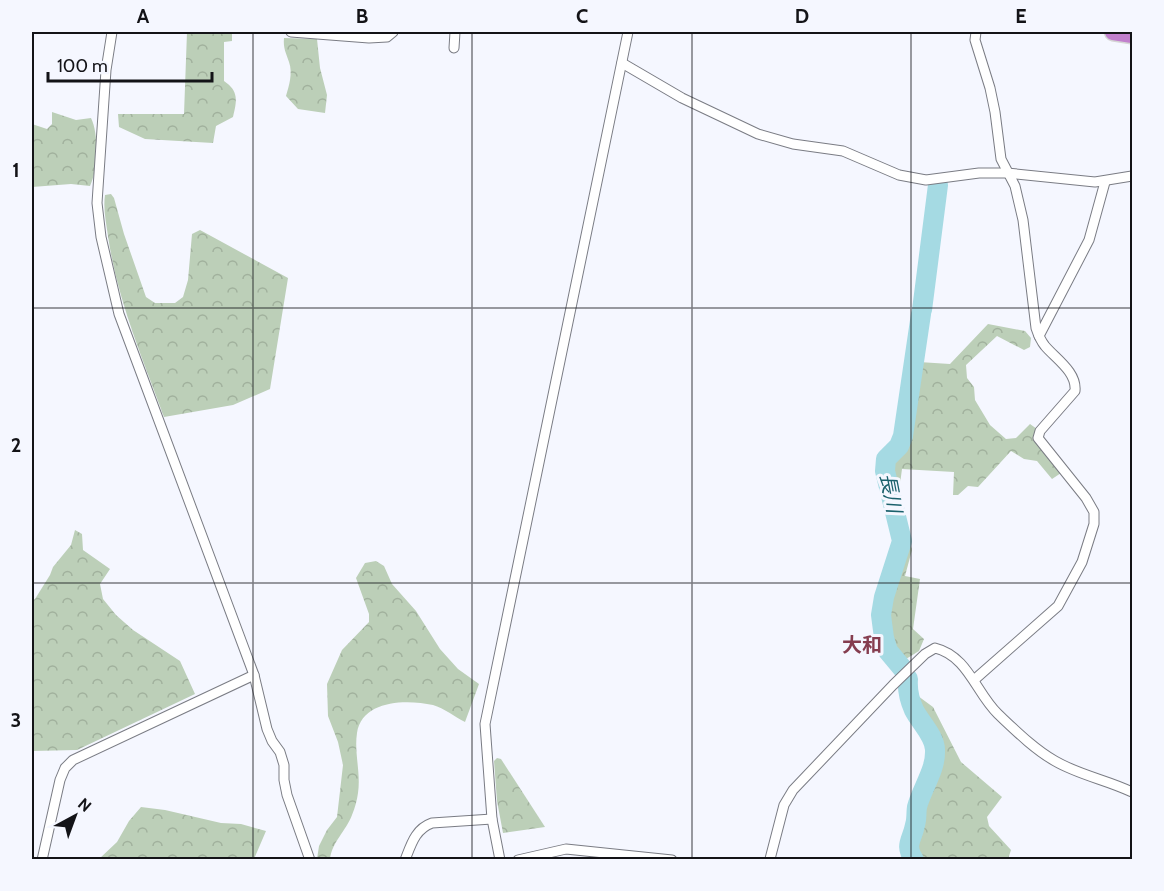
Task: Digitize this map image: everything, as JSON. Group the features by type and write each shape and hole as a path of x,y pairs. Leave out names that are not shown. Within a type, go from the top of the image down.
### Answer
{"highway":[{"path":"1113,32 1132,35"}],"street":[{"path":"112,32 106,70 98,203 104,248 123,325 254,675 267,729 285,765 284,780 287,795 310,860"},
{"path":"291,32 369,38 387,37 393,32"},
{"path":"454,48 455,32"},
{"path":"500,860 492,819 485,724 628,32"},
{"path":"974,680 1058,606 1082,562 1094,524 1094,512 1086,498 1038,438 1040,431 1075,391 1076,383 1044,344 1036,328 1023,220 1016,186 1007,173 1000,153 990,88 975,40 976,32"},
{"path":"622,63 682,98 758,134 793,144 843,151 899,176 926,180 979,173 1007,173 1105,182 1132,176"},
{"path":"1039,336 1089,240 1105,182"},
{"path":"770,859 784,805 793,790 893,685 935,648 942,650 967,670 996,712 1038,750 1056,762 1132,792"},
{"path":"42,860 60,780 65,768 73,760 254,675"},
{"path":"405,860 417,833 424,826 432,823 492,819"},
{"path":"518,860 566,849 672,860"}],"green space":[{"path":"187,32 232,32 232,41 224,42 224,81 236,97 233,117 216,126 213,143 145,139 119,127 118,114 184,114"},
{"path":"284,38 317,39 320,68 327,95 325,113 298,109 286,96 291,71 284,48"},
{"path":"52,112 76,120 91,118 97,152 95,171 90,186 71,184 32,187 32,124 47,129 52,124"},
{"path":"111,194 146,297 155,303 175,303 183,297 188,280 192,234 200,230 288,278 270,389 233,405 164,417 131,328 117,282 106,226 105,195"},
{"path":"988,324 1025,331 1031,338 1030,347 1024,350 997,336 966,365 967,378 974,387 975,400 990,425 1006,439 1016,438 1030,424 1037,429 1061,473 1052,479 1037,461 1024,459 1011,451 978,487 968,486 958,495 953,495 954,472 902,469 898,499 912,550 905,576 920,579 913,629 924,639 919,651 906,659 898,659 891,648 886,624 889,599 904,543 888,478 889,465 892,457 904,443 911,424 919,362 950,364"},
{"path":"75,530 82,534 83,550 110,569 100,584 103,599 133,630 180,661 195,694 77,750 32,751 32,601 53,567 71,545"},
{"path":"376,561 384,566 392,584 416,611 440,649 458,669 479,684 465,722 437,706 410,702 387,704 367,714 357,733 359,786 354,810 333,847 330,859 317,859 319,846 337,817 343,765 338,742 328,716 327,684 342,650 369,622 369,614 356,578 365,563"},
{"path":"918,696 933,707 961,762 1002,797 987,817 989,826 1011,850 1008,859 918,859 914,846 915,831 940,754 937,738 913,703"},
{"path":"497,758 501,759 545,827 503,833 497,801 494,761"},
{"path":"141,807 221,823 241,824 266,831 254,859 99,859 117,842 129,821"}],"waterway":[{"name":"長川","path":"922,310 938,185"},
{"name":"長川","path":"903,669 888,651 881,615 884,597 902,541 885,471 886,459 899,446 903,436 921,314"},
{"name":"長川","path":"908,679 911,702 933,740 935,750 931,772 917,807 916,823 910,842 911,855 914,860"}],"district":[{"name":"大和","path":"862,645"}]}
